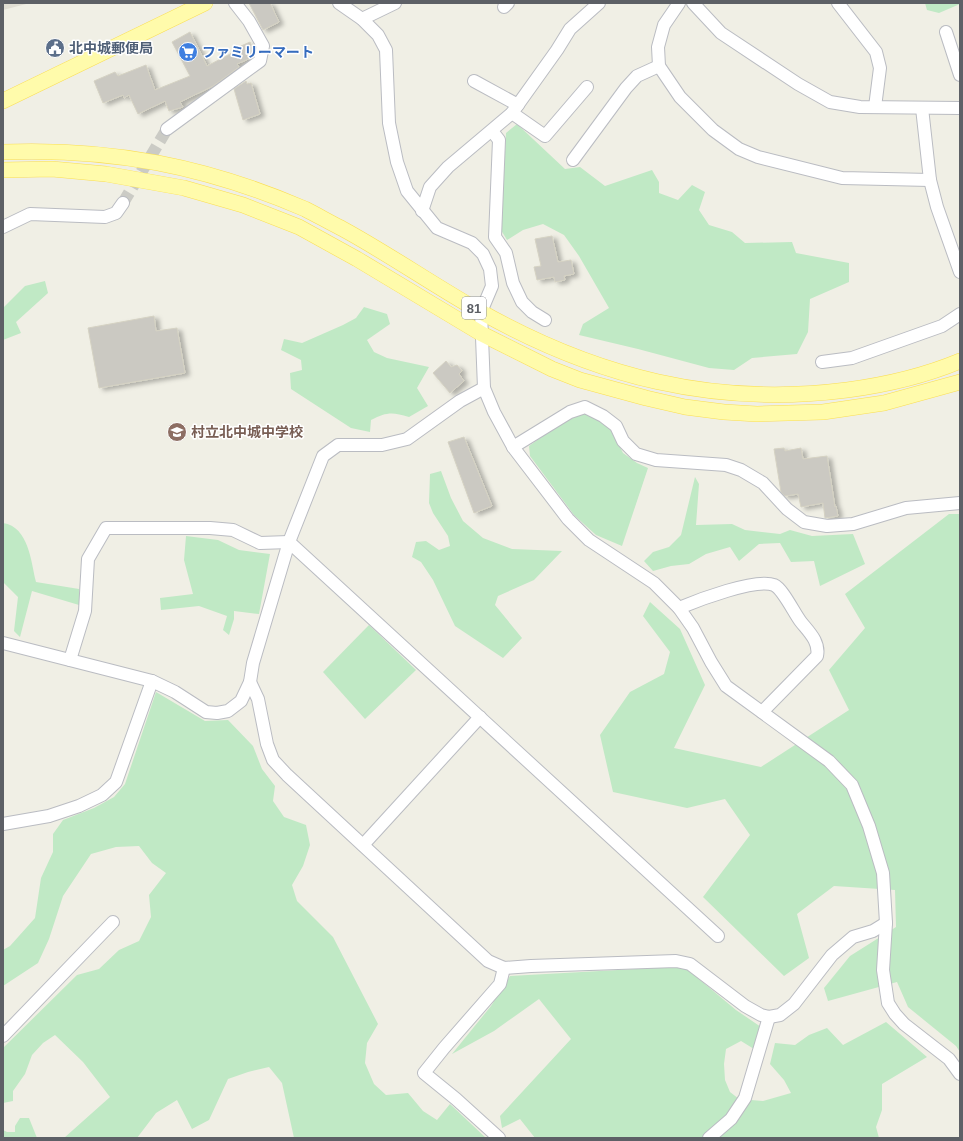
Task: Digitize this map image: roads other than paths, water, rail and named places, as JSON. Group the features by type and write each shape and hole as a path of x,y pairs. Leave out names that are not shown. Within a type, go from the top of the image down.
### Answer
{"main road":[{"path":"3,101 204,3"},
{"name":"81","path":"3,152 72,152 117,156 174,166 246,186 307,210 359,238 481,312 528,337 593,364 658,382 692,389 757,395 825,393 860,388 909,378 960,361"},
{"name":"81","path":"3,170 52,170 106,174 184,188 243,204 299,227 357,259 482,334 525,356 580,380 678,406 724,412 757,414 823,412 884,403 960,382"}],"street":[{"path":"167,129 260,61 263,46 249,21 235,3"},
{"path":"339,3 362,19 378,35 386,50 390,123 397,162 407,191 437,228 472,243 483,254 490,269 492,286 481,312 484,388 494,412 513,447 568,519 589,540 654,583 679,608 693,628 726,686 829,761 852,785 869,826 884,873 886,923 883,970 888,1003 904,1024 949,1059 960,1074"},
{"path":"362,19 395,3"},
{"path":"679,3 664,25 658,47 659,66 680,97 713,130 739,149 772,160 842,178 930,180"},
{"path":"693,3 721,33 798,84 830,102 860,107 960,108"},
{"path":"838,3 876,52 880,68 875,107"},
{"path":"422,211 430,187 448,167 492,131 515,109 570,29 592,5"},
{"path":"946,32 960,75"},
{"path":"573,160 626,88 637,76 659,66"},
{"path":"474,81 515,109 545,136 587,87"},
{"path":"922,108 930,180 937,207 960,272"},
{"path":"492,131 500,140 495,237 506,253 514,283 522,302 532,312 545,320"},
{"path":"3,227 30,214 105,218 116,213 123,203"},
{"path":"822,362 852,358 942,326 960,314"},
{"path":"3,643 152,681 175,692 206,712 217,713 228,711 241,701 250,682 253,663 289,542 323,456 338,444 382,446 407,439 460,401 484,388"},
{"path":"513,447 570,412 585,407 603,416 616,426 624,441 636,454 656,460 726,465 741,470 763,483 787,509 804,522 827,526 853,524 906,508 960,504"},
{"path":"70,660 86,611 88,559 106,528 210,528 234,530 260,543 289,542 718,936"},
{"path":"679,608 715,594 751,585 774,585 780,589 795,614 817,644 818,650 817,656 762,712"},
{"path":"3,824 49,816 79,806 102,795 116,782 152,681"},
{"path":"250,682 258,699 267,744 273,760 287,775 488,961 504,968 640,961 683,962 690,964 700,971 745,1006 761,1015 769,1017 780,1015 794,1004 832,955 853,937 873,931 886,923"},
{"path":"363,845 480,718"},
{"path":"3,1036 113,922"},
{"path":"499,1138 456,1099 424,1074 444,1048 500,984 504,968"},
{"path":"710,1138 731,1119 745,1098 769,1017"}],"tunnel":[{"path":"123,203 167,129"}],"place":[{"name":"北中城郵便局","path":"55,48"},
{"name":"ファミリーマート","path":"188,52"},
{"name":"村立北中城中学校","path":"177,432"}]}
